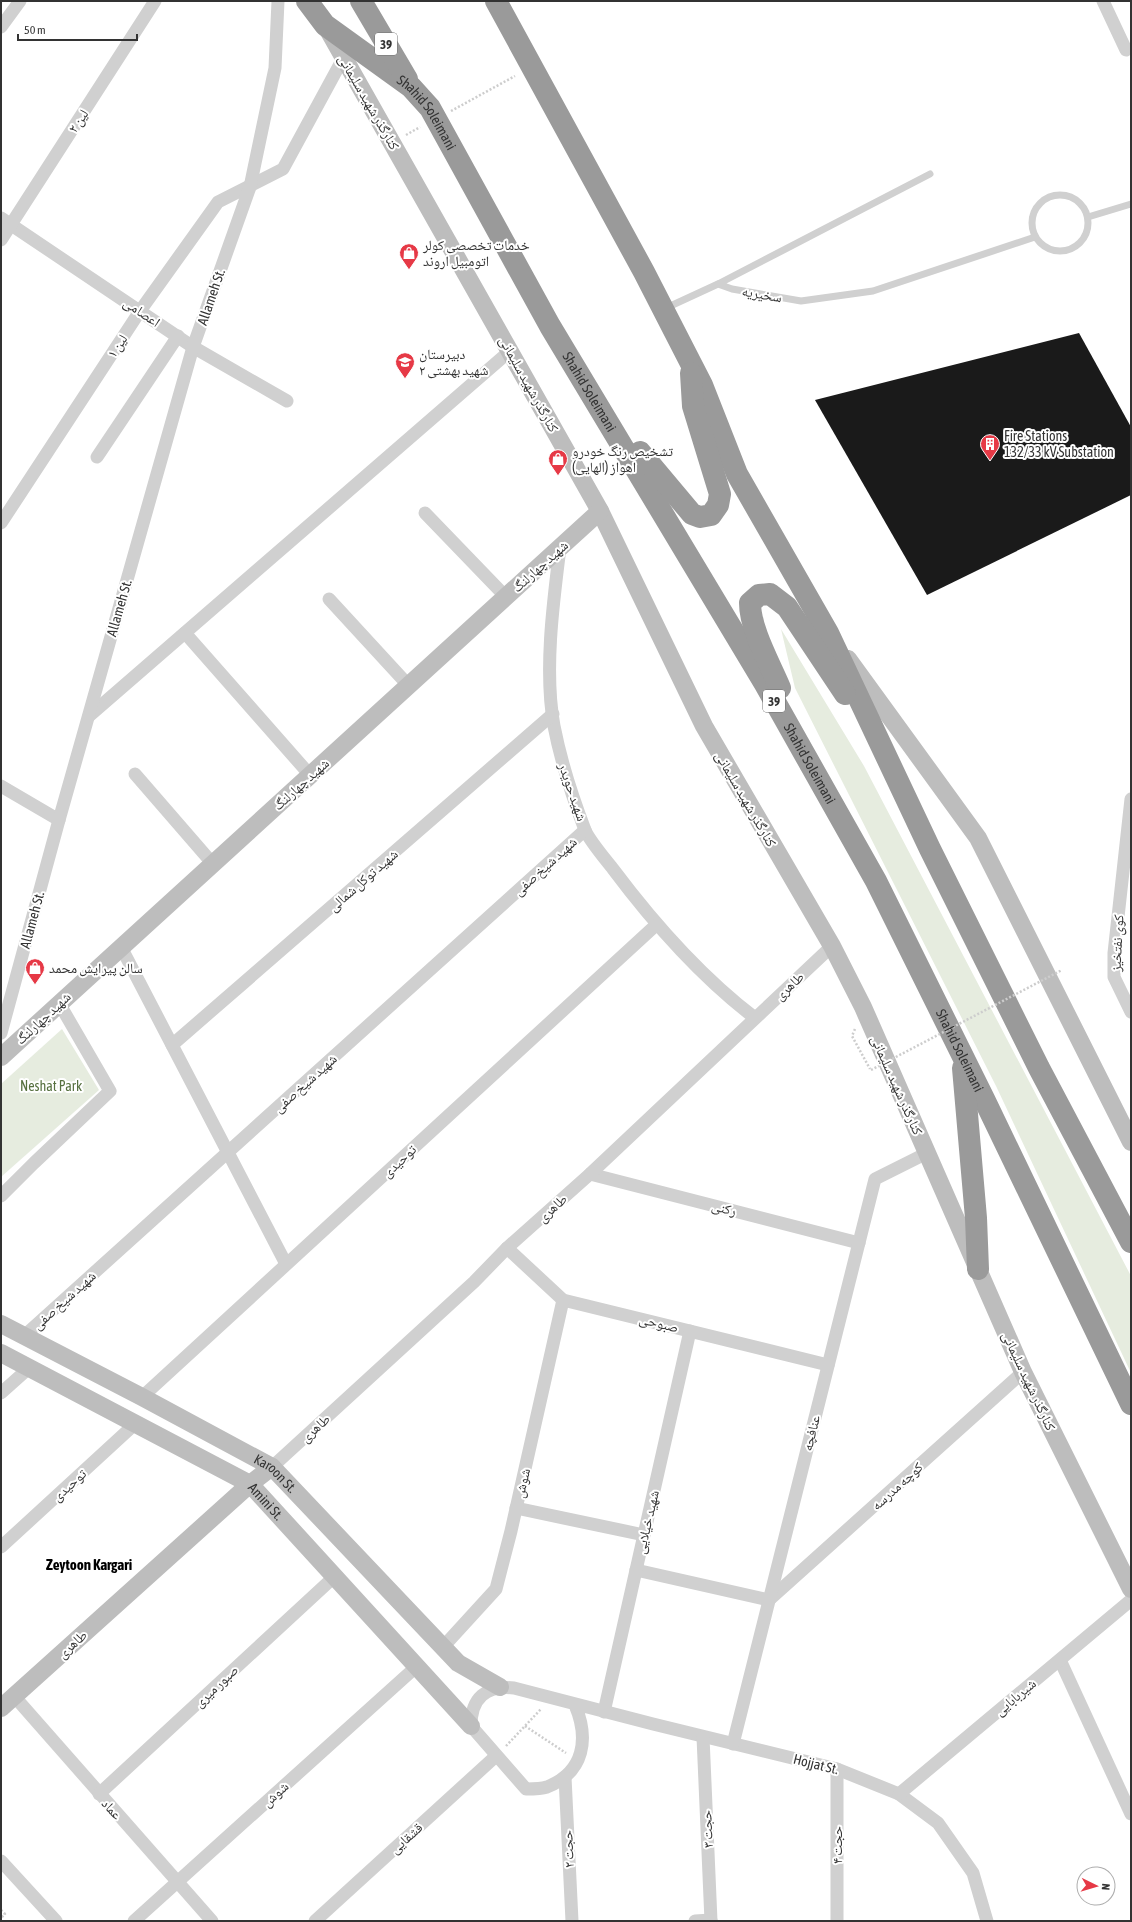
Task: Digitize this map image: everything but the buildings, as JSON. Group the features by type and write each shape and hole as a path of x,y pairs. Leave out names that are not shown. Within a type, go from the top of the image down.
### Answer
{"highway":[{"name":"39","path":"307,1 347,51"},
{"name":"39","path":"360,1 411,87"},
{"path":"496,1 702,385 737,474 828,633 930,848 1035,1061 1131,1242"},
{"name":"Shahid Soleimani","path":"347,51 411,87 430,108 550,326 765,684 876,881 1131,1404"},
{"path":"578,372 655,472 692,514 700,517 711,515 718,505 720,494 693,406 691,364"},
{"path":"808,761 750,612 750,603 759,595 770,594 787,607 885,753"},
{"path":"962,1055 976,1218 978,1270"}],"street":[{"path":"1,27 20,1"},
{"name":"لین ۲","path":"1,240 6,221 155,1"},
{"name":"Allameh St.","path":"1,1033 59,820 194,347 250,187 275,68 278,1"},
{"path":"1103,1 1126,50"},
{"path":"250,187 283,169 347,51"},
{"name":"کنارگذر شهید سلیمانی","path":"347,51 392,143 600,512 704,726 832,946 863,1007 1023,1372 1131,1589"},
{"name":"لین ۱","path":"1,523 140,311 218,202 250,187"},
{"name":"اعصامی","path":"6,221 194,347 287,401"},
{"path":"98,457 178,336"},
{"path":"89,716 510,350"},
{"name":"شهید چهارلنگ","path":"1,1057 600,512"},
{"path":"425,513 506,597"},
{"name":"شهید حویدر","path":"560,548 552,628 551,679 553,714 567,784 585,830 656,925 705,976 755,1018"},
{"path":"329,599 409,686"},
{"path":"185,633 310,775"},
{"path":"828,633 978,838 1131,1142"},
{"name":"شهید توکل شمالی","path":"172,1045 553,714"},
{"path":"136,774 213,864"},
{"path":"1,786 59,820"},
{"name":"کوی نفتخیز","path":"1131,799 1114,953 1114,977 1131,1012"},
{"name":"شهید شیخ صفی","path":"24,1336 585,830"},
{"name":"توحیدی","path":"142,1396 656,925"},
{"name":"طاهری","path":"7,1702 250,1484 272,1467 462,1293 507,1248 590,1174 832,946"},
{"path":"121,947 286,1264"},
{"path":"1,1196 34,1162 110,1091 59,1003"},
{"name":"عنافچه","path":"733,1744 875,1179 927,1153"},
{"name":"رکنی","path":"590,1174 859,1243"},
{"name":"صبوحی","path":"507,1248 563,1300 828,1365"},
{"name":"شوش","path":"443,1647 496,1589 563,1300"},
{"name":"Karoon St.","path":"1,1324 142,1396 272,1467 458,1664 500,1687"},
{"name":"شهید خیلایی","path":"604,1712 690,1331"},
{"name":"Amini St.","path":"1,1353 250,1484 471,1726"},
{"path":"1,1393 29,1368"},
{"name":"کوچه مدرسه","path":"769,1600 1023,1372"},
{"name":"توحیدی","path":"1,1547 136,1423"},
{"path":"516,1508 644,1535"},
{"path":"334,1577 357,1557"},
{"path":"636,1570 769,1600"},
{"name":"صبور میری","path":"99,1794 334,1577"},
{"name":"شیربابایی","path":"899,1794 1131,1600"},
{"path":"1060,1660 1131,1814"},
{"name":"شوش","path":"134,1921 416,1667"},
{"path":"500,1687 487,1691 477,1700 471,1713 471,1726 526,1790 547,1787 565,1777 578,1761 584,1741 582,1721 575,1705"},
{"name":"Hojjat St.","path":"500,1687 514,1688 575,1705 837,1769 899,1794 938,1822 973,1873 987,1921"},
{"name":"عماد","path":"7,1702 99,1794 212,1921"},
{"name":"حجت ۳","path":"703,1737 711,1921"},
{"name":"قشقایی","path":"315,1921 496,1756"},
{"name":"حجت ۴","path":"837,1769 837,1921"},
{"name":"حجت ۲","path":"565,1777 572,1921"},
{"path":"1,1861 56,1921"},
{"path":"695,1921 711,1921"}],"lane":[{"name":"سخیریه","path":"718,284 930,174"},
{"path":"1067,195 1077,200 1084,207 1088,217 1088,229 1084,240 1075,248 1065,252 1053,251 1043,246 1035,237 1032,226 1033,216 1038,206 1046,199 1051,197 1067,195"},
{"path":"1088,217 1131,204"},
{"name":"سخیریه","path":"718,284 732,289 801,301 873,292 1035,237"},
{"path":"663,310 718,284"}],"path":[{"path":"392,143 532,67"},
{"path":"852,1036 871,1070 1062,970"},
{"path":"496,1756 551,1698"},
{"path":"525,1726 578,1761"},
{"path":"1,1910 5,1914 1,1918"}],"green space":[{"path":"781,629 864,766 1131,1276 1131,1373 996,1086 795,688"},
{"name":"Neshat Park","path":"62,1029 99,1090 1,1177 1,1084"}],"place":[{"name":"خدمات تخصصی کولر اتومبیل اروند","path":"409,270"},
{"name":"دبیرستان شهید بهشتی ۲","path":"405,379"},
{"name":"Fire Stations 132/33 kV Substation","path":"990,461"},
{"name":"تشخیص رنگ خودرو اهواز (الهایی)","path":"558,476"},
{"name":"سالن پیرایش محمد","path":"35,985"}],"district":[{"name":"Zeytoon Kargari","path":"89,1564"}]}
